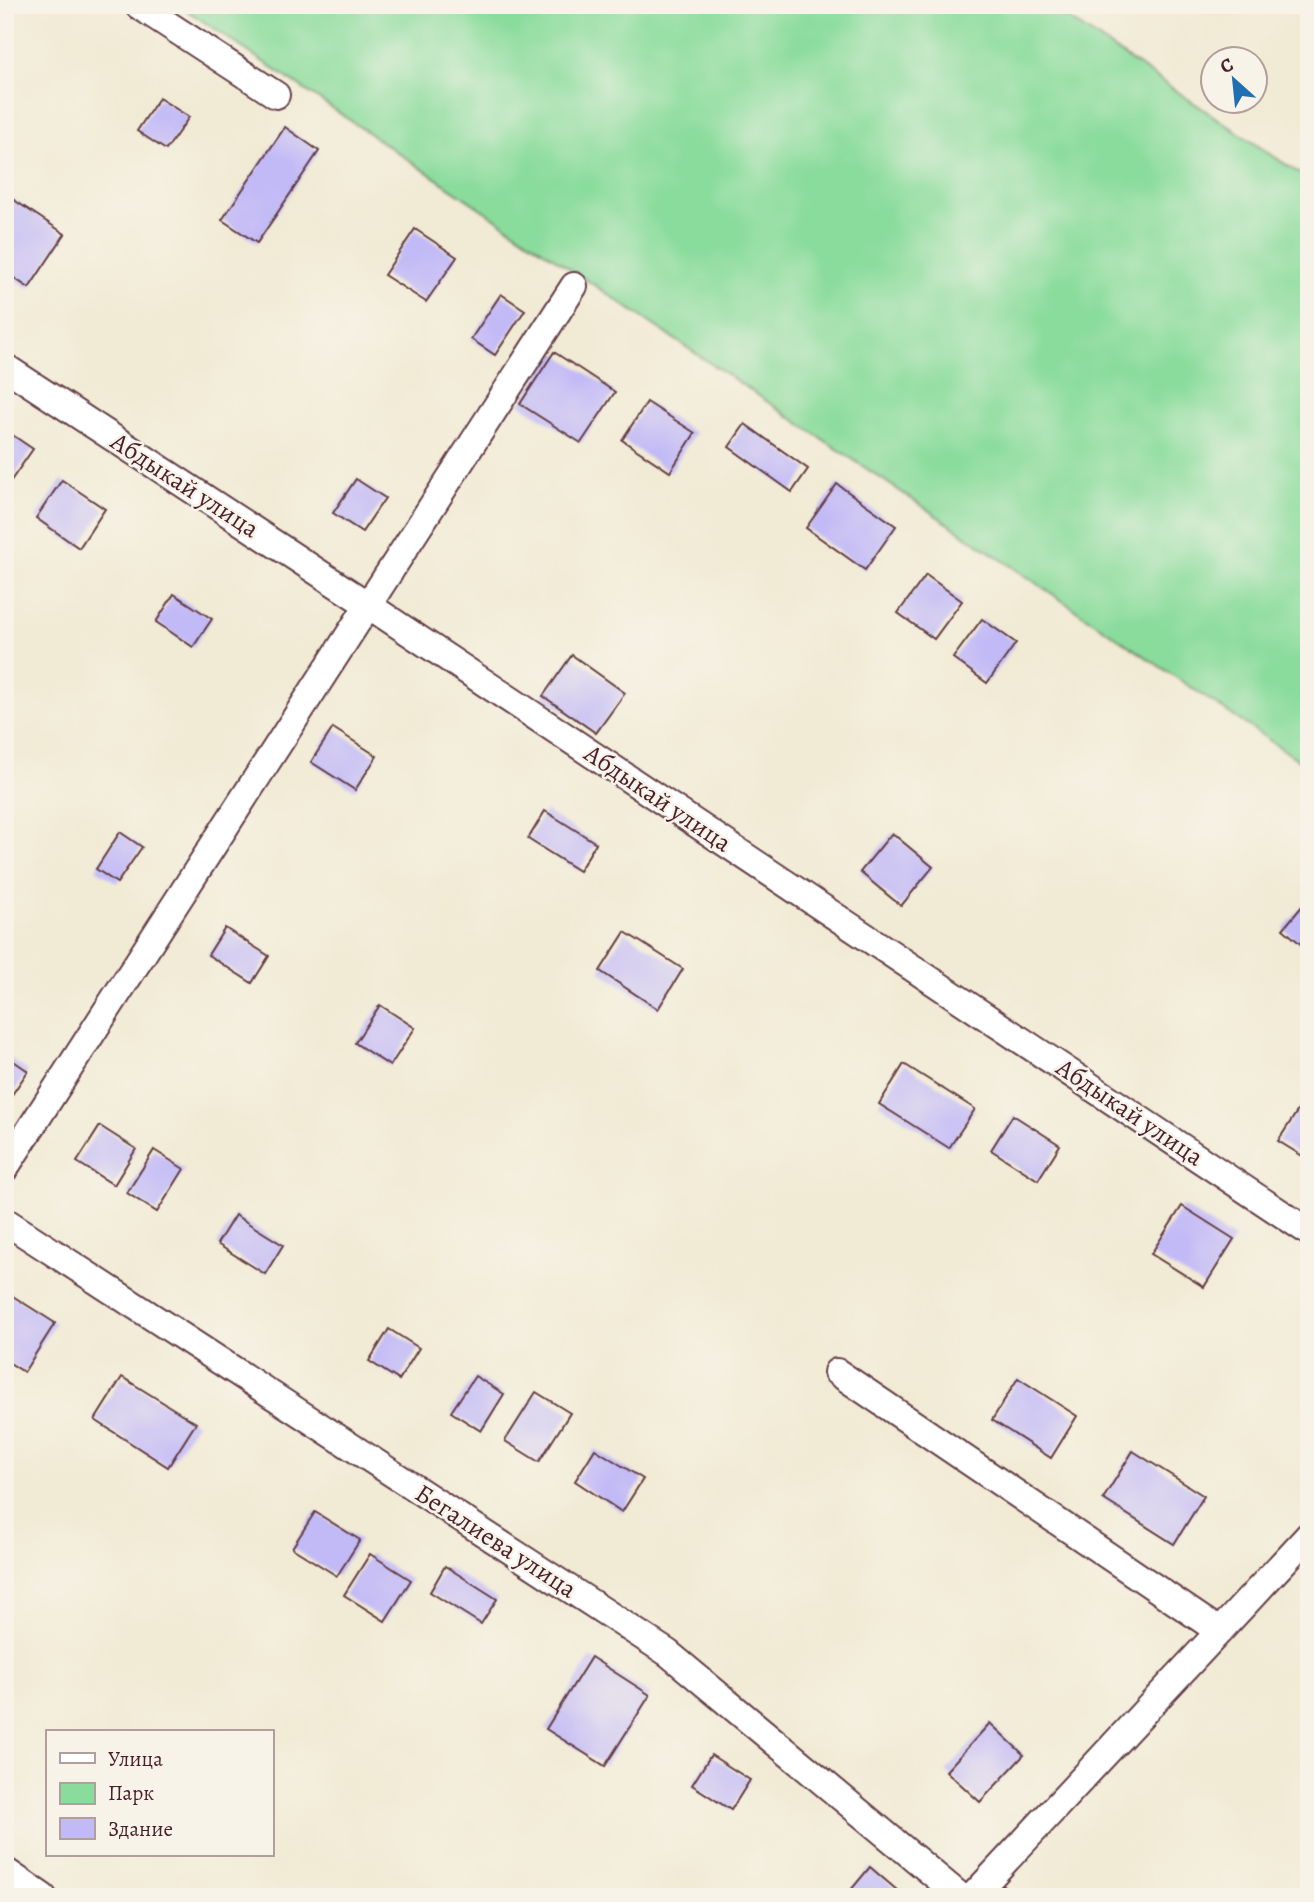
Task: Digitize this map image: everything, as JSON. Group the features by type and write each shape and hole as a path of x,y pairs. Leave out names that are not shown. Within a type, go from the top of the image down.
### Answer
{"street":[{"path":"138,5 275,95"},
{"path":"5,1168 574,286"},
{"name":"Абдыкай улица","path":"5,367 368,605 1309,1232"},
{"name":"Бегалиева улица","path":"5,1221 667,1653 961,1897"},
{"path":"838,1372 1219,1631"},
{"path":"972,1897 1309,1535"},
{"path":"5,1871 43,1897"}],"green space":[{"path":"179,5 1048,5 1198,106 1198,116 1214,116 1309,180 1309,767"}],"building":[{"path":"159,98 189,117 166,150 137,131"},
{"path":"285,127 319,151 257,243 222,220"},
{"path":"5,194 65,234 29,288 5,272"},
{"path":"415,229 457,257 426,302 384,275"},
{"path":"501,294 525,310 495,355 471,339"},
{"path":"554,352 615,392 581,443 520,404"},
{"path":"647,402 695,433 670,472 622,440"},
{"path":"745,424 808,469 792,492 729,447"},
{"path":"5,430 33,449 5,489"},
{"path":"356,479 385,498 362,532 333,513"},
{"path":"62,480 105,509 79,548 36,518"},
{"path":"837,484 896,526 865,570 806,528"},
{"path":"926,575 962,601 934,639 898,613"},
{"path":"174,594 212,619 193,647 156,622"},
{"path":"982,619 1016,643 987,683 953,658"},
{"path":"572,655 625,693 596,733 543,696"},
{"path":"333,728 377,756 355,790 311,762"},
{"path":"545,811 596,843 579,871 528,839"},
{"path":"120,832 142,847 117,883 96,869"},
{"path":"892,833 933,867 901,906 860,872"},
{"path":"1309,898 1309,951 1283,929"},
{"path":"225,928 269,956 252,983 208,955"},
{"path":"625,932 683,969 658,1009 600,971"},
{"path":"380,1005 415,1028 390,1066 355,1043"},
{"path":"5,1055 28,1071 5,1105"},
{"path":"904,1064 975,1109 949,1148 879,1104"},
{"path":"1302,1104 1309,1109 1309,1160 1278,1141"},
{"path":"1013,1115 1060,1145 1038,1180 991,1150"},
{"path":"100,1126 136,1149 114,1185 77,1162"},
{"path":"154,1150 184,1169 157,1212 127,1193"},
{"path":"1182,1206 1234,1239 1204,1287 1151,1254"},
{"path":"235,1215 283,1245 265,1274 217,1244"},
{"path":"8,1293 55,1323 24,1372 5,1360 5,1297"},
{"path":"389,1329 419,1348 399,1380 369,1361"},
{"path":"475,1376 504,1394 481,1431 451,1412"},
{"path":"122,1377 196,1423 168,1467 95,1420"},
{"path":"1018,1378 1077,1416 1051,1458 992,1420"},
{"path":"536,1392 570,1413 539,1462 505,1441"},
{"path":"595,1449 643,1479 622,1512 575,1481"},
{"path":"1133,1451 1204,1496 1174,1544 1103,1499"},
{"path":"315,1512 360,1540 337,1576 292,1548"},
{"path":"370,1554 411,1580 385,1621 344,1595"},
{"path":"445,1566 497,1599 481,1624 430,1592"},
{"path":"591,1657 650,1695 605,1766 546,1729"},
{"path":"990,1723 1024,1755 980,1802 946,1771"},
{"path":"711,1755 750,1780 731,1810 692,1785"},
{"path":"870,1867 905,1897 845,1897"}]}
